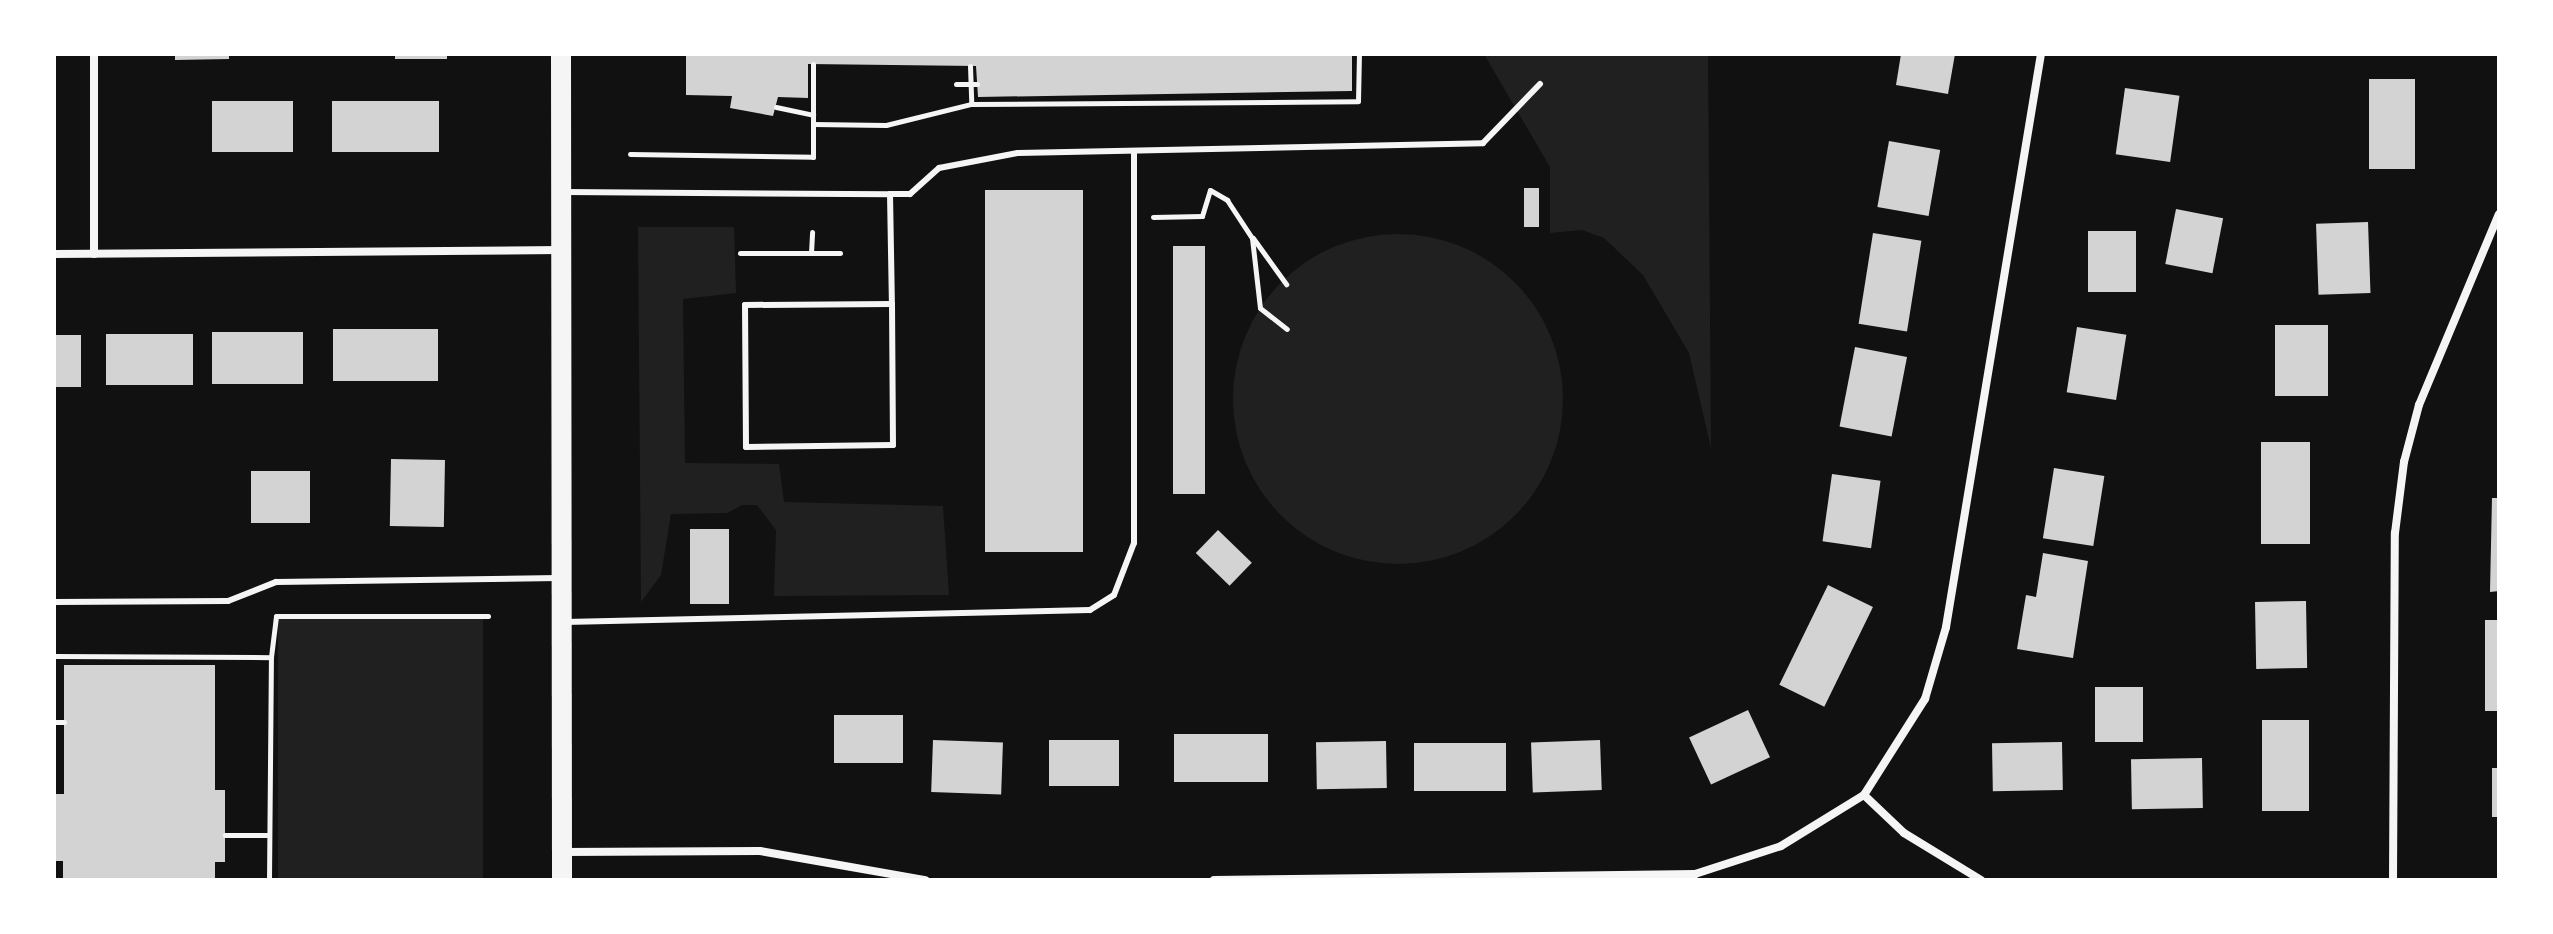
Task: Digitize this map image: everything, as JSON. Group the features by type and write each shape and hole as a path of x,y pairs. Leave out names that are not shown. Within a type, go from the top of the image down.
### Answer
{"main road":[{"path":"561,54 562,880"}],"street":[{"path":"94,54 94,254"},
{"path":"1214,880 1695,874 1781,846 1864,795 1925,699 1946,627 2041,54"},
{"path":"2393,880 2395,533 2404,462 2419,405 2499,214"},
{"path":"54,254 562,250"},
{"path":"1864,795 1904,833 1981,880"},
{"path":"562,852 745,849 925,880"}],"lane":[{"path":"562,192 910,194 939,168 990,156 1483,143 1540,84"},
{"path":"561,622 1090,610 1114,595 1134,543 1134,151"},
{"path":"890,194 892,304 893,445 746,447 745,305 892,304"},
{"path":"54,602 228,601 276,582 562,578"}],"path":[{"path":"813,124 886,125 971,104 1358,101 1359,54"},
{"path":"630,154 813,157 813,64"},
{"path":"970,66 974,84 971,104"},
{"path":"956,84 974,84"},
{"path":"776,107 813,115"},
{"path":"1134,218 1202,216 1210,190 1235,207 1252,238 1286,284"},
{"path":"811,253 812,232"},
{"path":"1252,238 1256,298 1287,329"},
{"path":"740,253 840,253"},
{"path":"269,880 271,657 276,616 488,616"},
{"path":"54,656 271,657"},
{"path":"54,722 64,722"},
{"path":"225,835 269,835"}],"shaded area":[{"path":"1484,54 1708,54 1711,448 1689,353 1643,275 1604,238 1582,230 1550,233 1550,167"},
{"path":"638,227 734,227 736,293 683,299 685,463 779,464 784,502 943,506 949,595 774,596 776,530 757,505 742,505 727,513 671,514 661,575 641,602"},
{"path":"1398,234 1430,237 1461,246 1490,262 1515,282 1535,307 1551,336 1560,367 1563,399 1560,431 1551,462 1535,491 1515,516 1490,536 1461,552 1430,561 1398,564 1366,561 1335,552 1306,536 1281,516 1261,491 1245,462 1236,431 1233,399 1236,367 1245,336 1261,307 1281,282 1306,262 1335,246 1366,237"},
{"path":"278,619 483,619 483,880 278,880"}],"building":[{"path":"175,54 229,54 229,59 175,60"},
{"path":"395,54 447,54 447,59 395,59"},
{"path":"686,54 1352,54 1352,91 978,97 976,66 808,64 808,98 778,97 773,116 730,108 732,96 686,95"},
{"path":"1901,54 1955,54 1948,94 1896,85"},
{"path":"2369,79 2415,79 2415,169 2369,169"},
{"path":"2125,88 2179,96 2170,162 2116,154"},
{"path":"212,101 293,101 293,152 212,152"},
{"path":"332,101 439,101 439,152 332,152"},
{"path":"1889,141 1940,150 1929,216 1877,207"},
{"path":"1524,188 1539,188 1539,227 1524,227"},
{"path":"985,190 1083,190 1083,552 985,552"},
{"path":"2176,209 2223,218 2212,273 2165,264"},
{"path":"2368,222 2370,293 2319,295 2316,224"},
{"path":"2088,231 2136,231 2136,292 2088,292"},
{"path":"1873,233 1921,241 1907,332 1859,324"},
{"path":"1173,246 1205,246 1205,494 1173,494"},
{"path":"2275,325 2328,325 2328,396 2275,396"},
{"path":"2077,327 2126,335 2116,400 2067,392"},
{"path":"333,329 438,329 438,381 333,381"},
{"path":"212,332 303,332 303,384 212,384"},
{"path":"106,334 193,334 193,385 106,385"},
{"path":"54,335 81,335 81,387 54,387"},
{"path":"1855,347 1907,357 1892,437 1840,427"},
{"path":"2261,442 2310,442 2310,544 2261,544"},
{"path":"391,459 445,460 444,527 390,526"},
{"path":"2054,468 2104,476 2093,546 2043,538"},
{"path":"251,471 310,471 310,523 251,523"},
{"path":"1832,474 1881,481 1871,548 1823,541"},
{"path":"2492,498 2499,498 2499,591 2490,592"},
{"path":"690,529 729,529 729,604 690,604"},
{"path":"1218,530 1252,563 1230,586 1196,553"},
{"path":"2043,553 2088,561 2073,658 2017,649 2026,595 2036,597"},
{"path":"1828,585 1873,607 1824,707 1779,685"},
{"path":"2306,601 2307,668 2256,669 2255,602"},
{"path":"2485,620 2499,620 2499,711 2485,711"},
{"path":"64,665 215,665 215,790 225,790 225,862 215,862 215,880 63,880 63,861 54,861 54,794 64,794"},
{"path":"2095,687 2143,687 2143,742 2095,742"},
{"path":"1748,710 1770,757 1711,785 1689,737"},
{"path":"834,715 903,715 903,763 834,763"},
{"path":"2262,720 2309,720 2309,811 2262,811"},
{"path":"1174,734 1268,734 1268,782 1174,782"},
{"path":"933,740 1003,742 1001,794 931,792"},
{"path":"1049,740 1119,740 1119,786 1049,786"},
{"path":"1600,740 1602,790 1533,792 1531,742"},
{"path":"1386,741 1387,788 1317,789 1316,742"},
{"path":"2062,742 2063,790 1993,791 1992,743"},
{"path":"1414,743 1506,743 1506,791 1414,791"},
{"path":"2202,758 2203,808 2132,809 2131,759"},
{"path":"2492,768 2499,768 2499,817 2492,817"}]}
